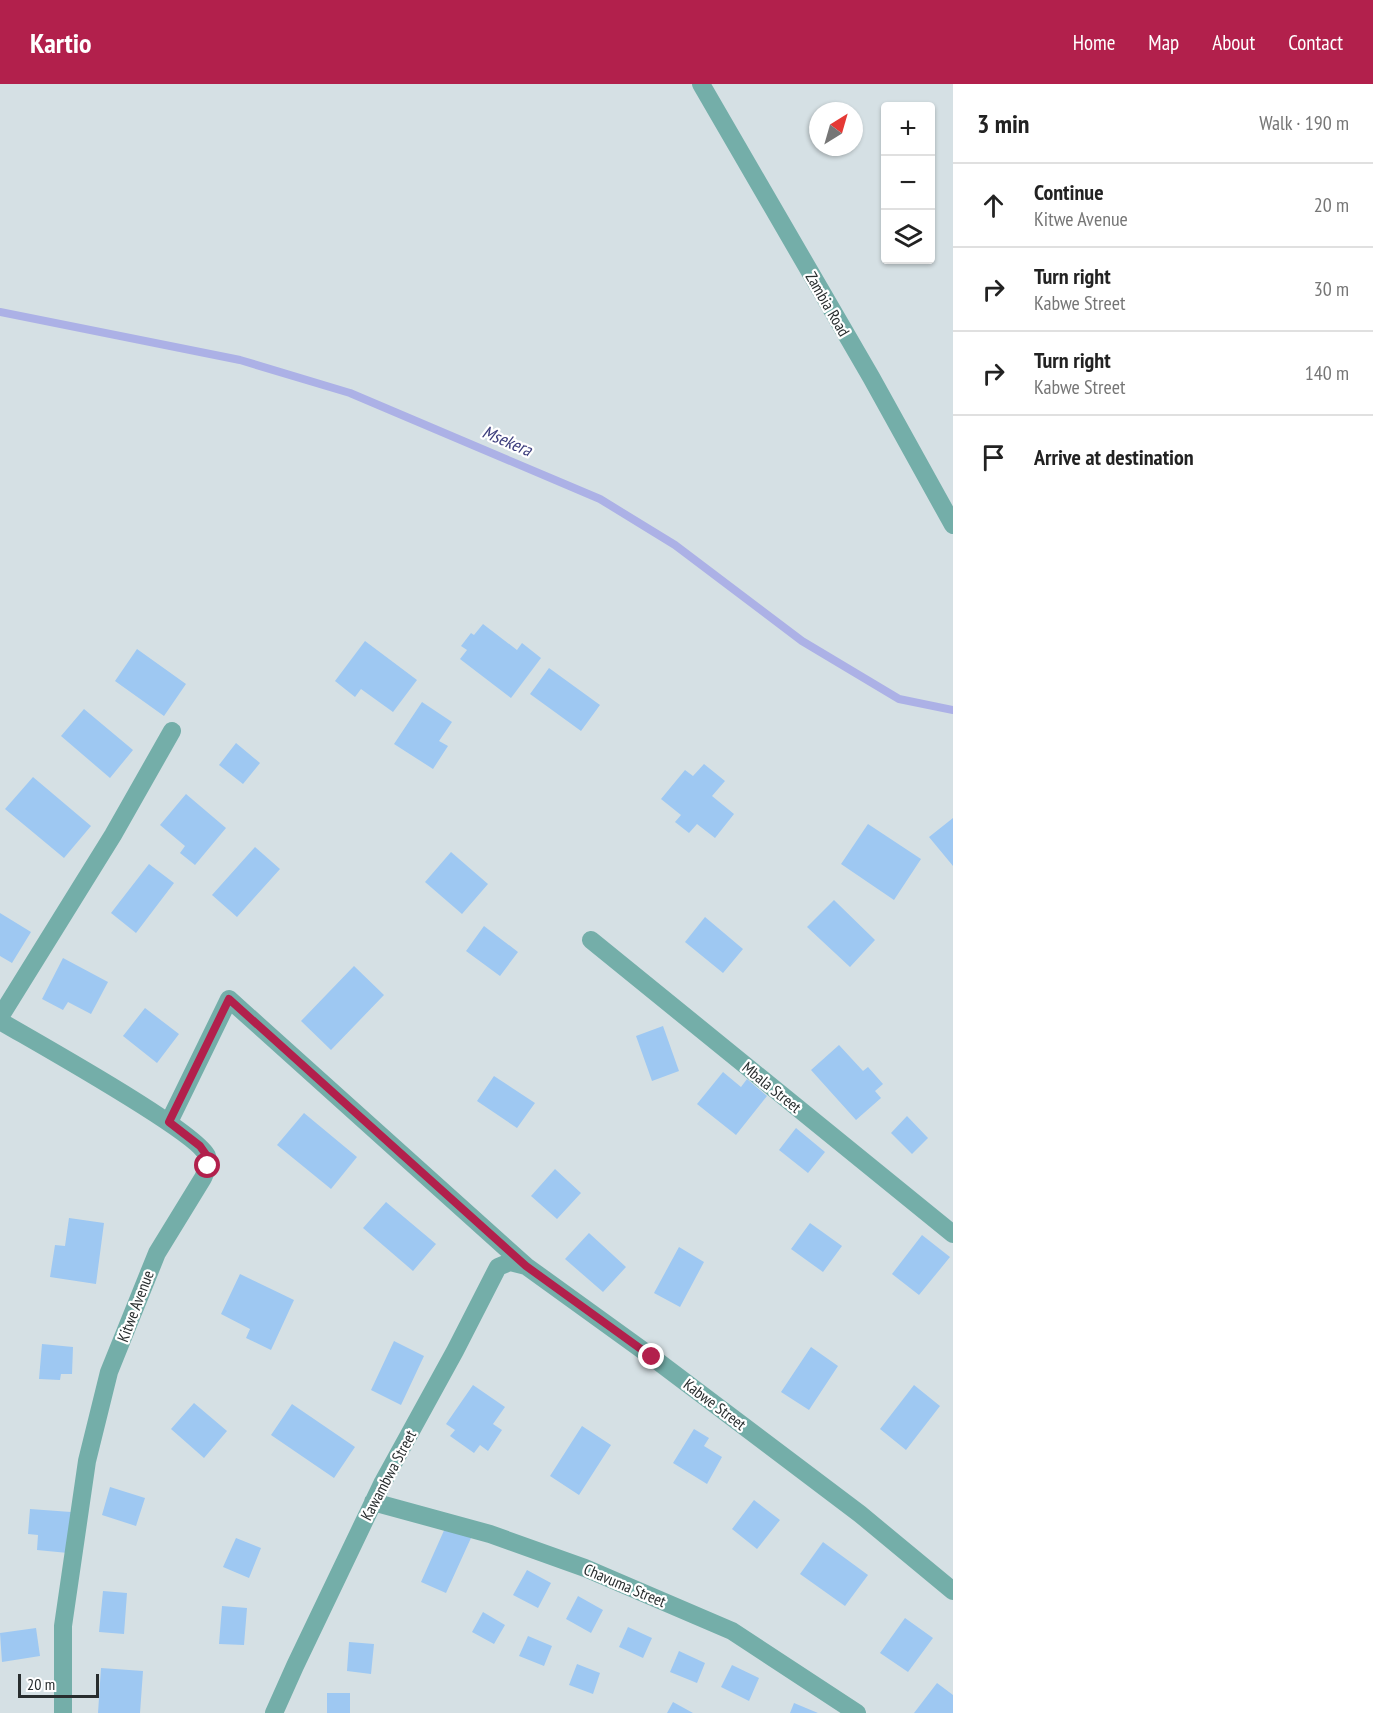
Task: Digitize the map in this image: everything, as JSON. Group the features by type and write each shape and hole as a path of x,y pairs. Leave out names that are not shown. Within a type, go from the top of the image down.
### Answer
{"street":[{"name":"Zambia Road","path":"701,84 871,377 953,525"},
{"path":"0,1017 113,835 172,731"},
{"name":"Mbala Street","path":"591,940 953,1234"},
{"name":"Kabwe Street","path":"169,1122 229,999 526,1266 652,1357 850,1506 953,1591"},
{"name":"Kitwe Avenue","path":"0,1021 169,1122 200,1146 207,1156 208,1166 203,1178 157,1252 109,1372 87,1461 63,1626 63,1713"},
{"name":"Kawambwa Street","path":"274,1713 373,1502 498,1267 510,1262 526,1266"},
{"name":"Chavuma Street","path":"373,1502 490,1534 585,1568 732,1631 857,1713"}],"building":[{"path":"483,624 517,650 522,643 541,658 511,698 460,659 467,650 461,646 471,633 474,635"},
{"path":"365,641 417,680 393,712 361,689 355,697 335,681"},
{"path":"137,649 186,684 164,716 115,681"},
{"path":"549,668 600,705 581,731 530,694"},
{"path":"422,702 452,722 439,741 448,746 433,769 394,744"},
{"path":"84,709 133,750 110,778 61,736"},
{"path":"236,743 260,763 243,784 219,765"},
{"path":"704,764 725,781 712,796 734,814 715,838 697,824 689,833 675,822 681,815 661,799 685,770 693,776"},
{"path":"33,777 91,826 64,858 5,809"},
{"path":"186,794 226,828 195,865 180,853 185,846 160,825"},
{"path":"953,818 953,866 929,837"},
{"path":"868,824 921,859 894,900 841,864"},
{"path":"255,847 280,869 237,917 212,895"},
{"path":"451,852 488,884 462,914 425,882"},
{"path":"149,864 174,883 136,933 111,913"},
{"path":"834,900 875,940 850,967 807,927"},
{"path":"0,913 31,932 12,963 0,956"},
{"path":"705,917 743,949 723,973 685,942"},
{"path":"484,926 518,952 500,976 466,951"},
{"path":"63,958 108,982 91,1014 68,1002 63,1010 42,999"},
{"path":"354,966 384,995 331,1050 301,1021"},
{"path":"145,1008 179,1034 157,1063 123,1036"},
{"path":"663,1026 679,1071 652,1081 636,1036"},
{"path":"839,1045 863,1071 868,1067 883,1084 875,1091 881,1098 856,1120 811,1070"},
{"path":"723,1072 741,1087 747,1079 767,1096 736,1135 697,1104"},
{"path":"494,1076 535,1103 517,1128 477,1101"},
{"path":"304,1113 357,1157 331,1189 277,1145"},
{"path":"907,1116 928,1138 912,1154 891,1133"},
{"path":"796,1128 825,1152 808,1173 779,1150"},
{"path":"555,1169 581,1193 557,1219 531,1196"},
{"path":"386,1202 436,1244 413,1271 363,1228"},
{"path":"69,1218 104,1223 96,1284 50,1277 55,1245 65,1246"},
{"path":"810,1223 842,1246 823,1272 791,1249"},
{"path":"589,1233 626,1267 603,1292 565,1259"},
{"path":"922,1235 950,1257 919,1295 892,1274"},
{"path":"679,1247 704,1262 680,1307 654,1293"},
{"path":"240,1274 294,1300 271,1350 246,1338 250,1329 221,1314"},
{"path":"394,1341 424,1356 401,1405 371,1390"},
{"path":"42,1344 73,1347 72,1374 61,1374 60,1380 39,1379"},
{"path":"811,1347 838,1366 809,1410 781,1392"},
{"path":"473,1385 505,1407 493,1424 502,1430 488,1451 480,1445 474,1453 450,1436 455,1430 446,1424"},
{"path":"914,1385 940,1406 906,1450 880,1429"},
{"path":"194,1403 227,1431 204,1458 171,1429"},
{"path":"292,1404 355,1447 334,1478 271,1435"},
{"path":"582,1426 611,1445 579,1495 550,1476"},
{"path":"694,1429 709,1438 704,1446 722,1457 707,1484 673,1463"},
{"path":"110,1487 145,1498 136,1526 102,1515"},
{"path":"754,1500 780,1520 757,1549 732,1529"},
{"path":"30,1509 71,1512 68,1553 37,1550 38,1535 28,1534"},
{"path":"446,1526 471,1538 446,1593 421,1582"},
{"path":"236,1538 261,1548 249,1578 223,1567"},
{"path":"823,1542 868,1575 845,1606 800,1574"},
{"path":"527,1570 551,1583 538,1608 513,1595"},
{"path":"103,1591 127,1593 124,1634 99,1632"},
{"path":"578,1596 603,1610 591,1633 566,1619"},
{"path":"222,1606 247,1608 244,1645 219,1644"},
{"path":"483,1612 505,1625 494,1644 472,1632"},
{"path":"905,1618 933,1638 908,1672 880,1653"},
{"path":"628,1627 652,1638 643,1658 619,1647"},
{"path":"36,1628 40,1656 2,1662 0,1633"},
{"path":"528,1636 552,1646 544,1666 519,1656"},
{"path":"349,1642 374,1644 371,1674 347,1671"},
{"path":"679,1651 705,1663 697,1683 670,1672"},
{"path":"577,1664 600,1673 593,1694 569,1685"},
{"path":"732,1665 759,1678 749,1701 721,1687"},
{"path":"101,1668 143,1671 140,1713 98,1713"},
{"path":"937,1683 953,1695 953,1713 914,1713"},
{"path":"327,1693 350,1693 350,1713 327,1713"},
{"path":"673,1702 693,1713 667,1713"},
{"path":"794,1703 818,1713 790,1713"}],"waterway":[{"name":"Msekera","path":"0,312 240,360 350,393 600,499 675,545 802,641 899,699 953,710"}],"route":[{"path":"208,1166 207,1156 200,1146 169,1122 229,999 526,1266 652,1357"}]}
